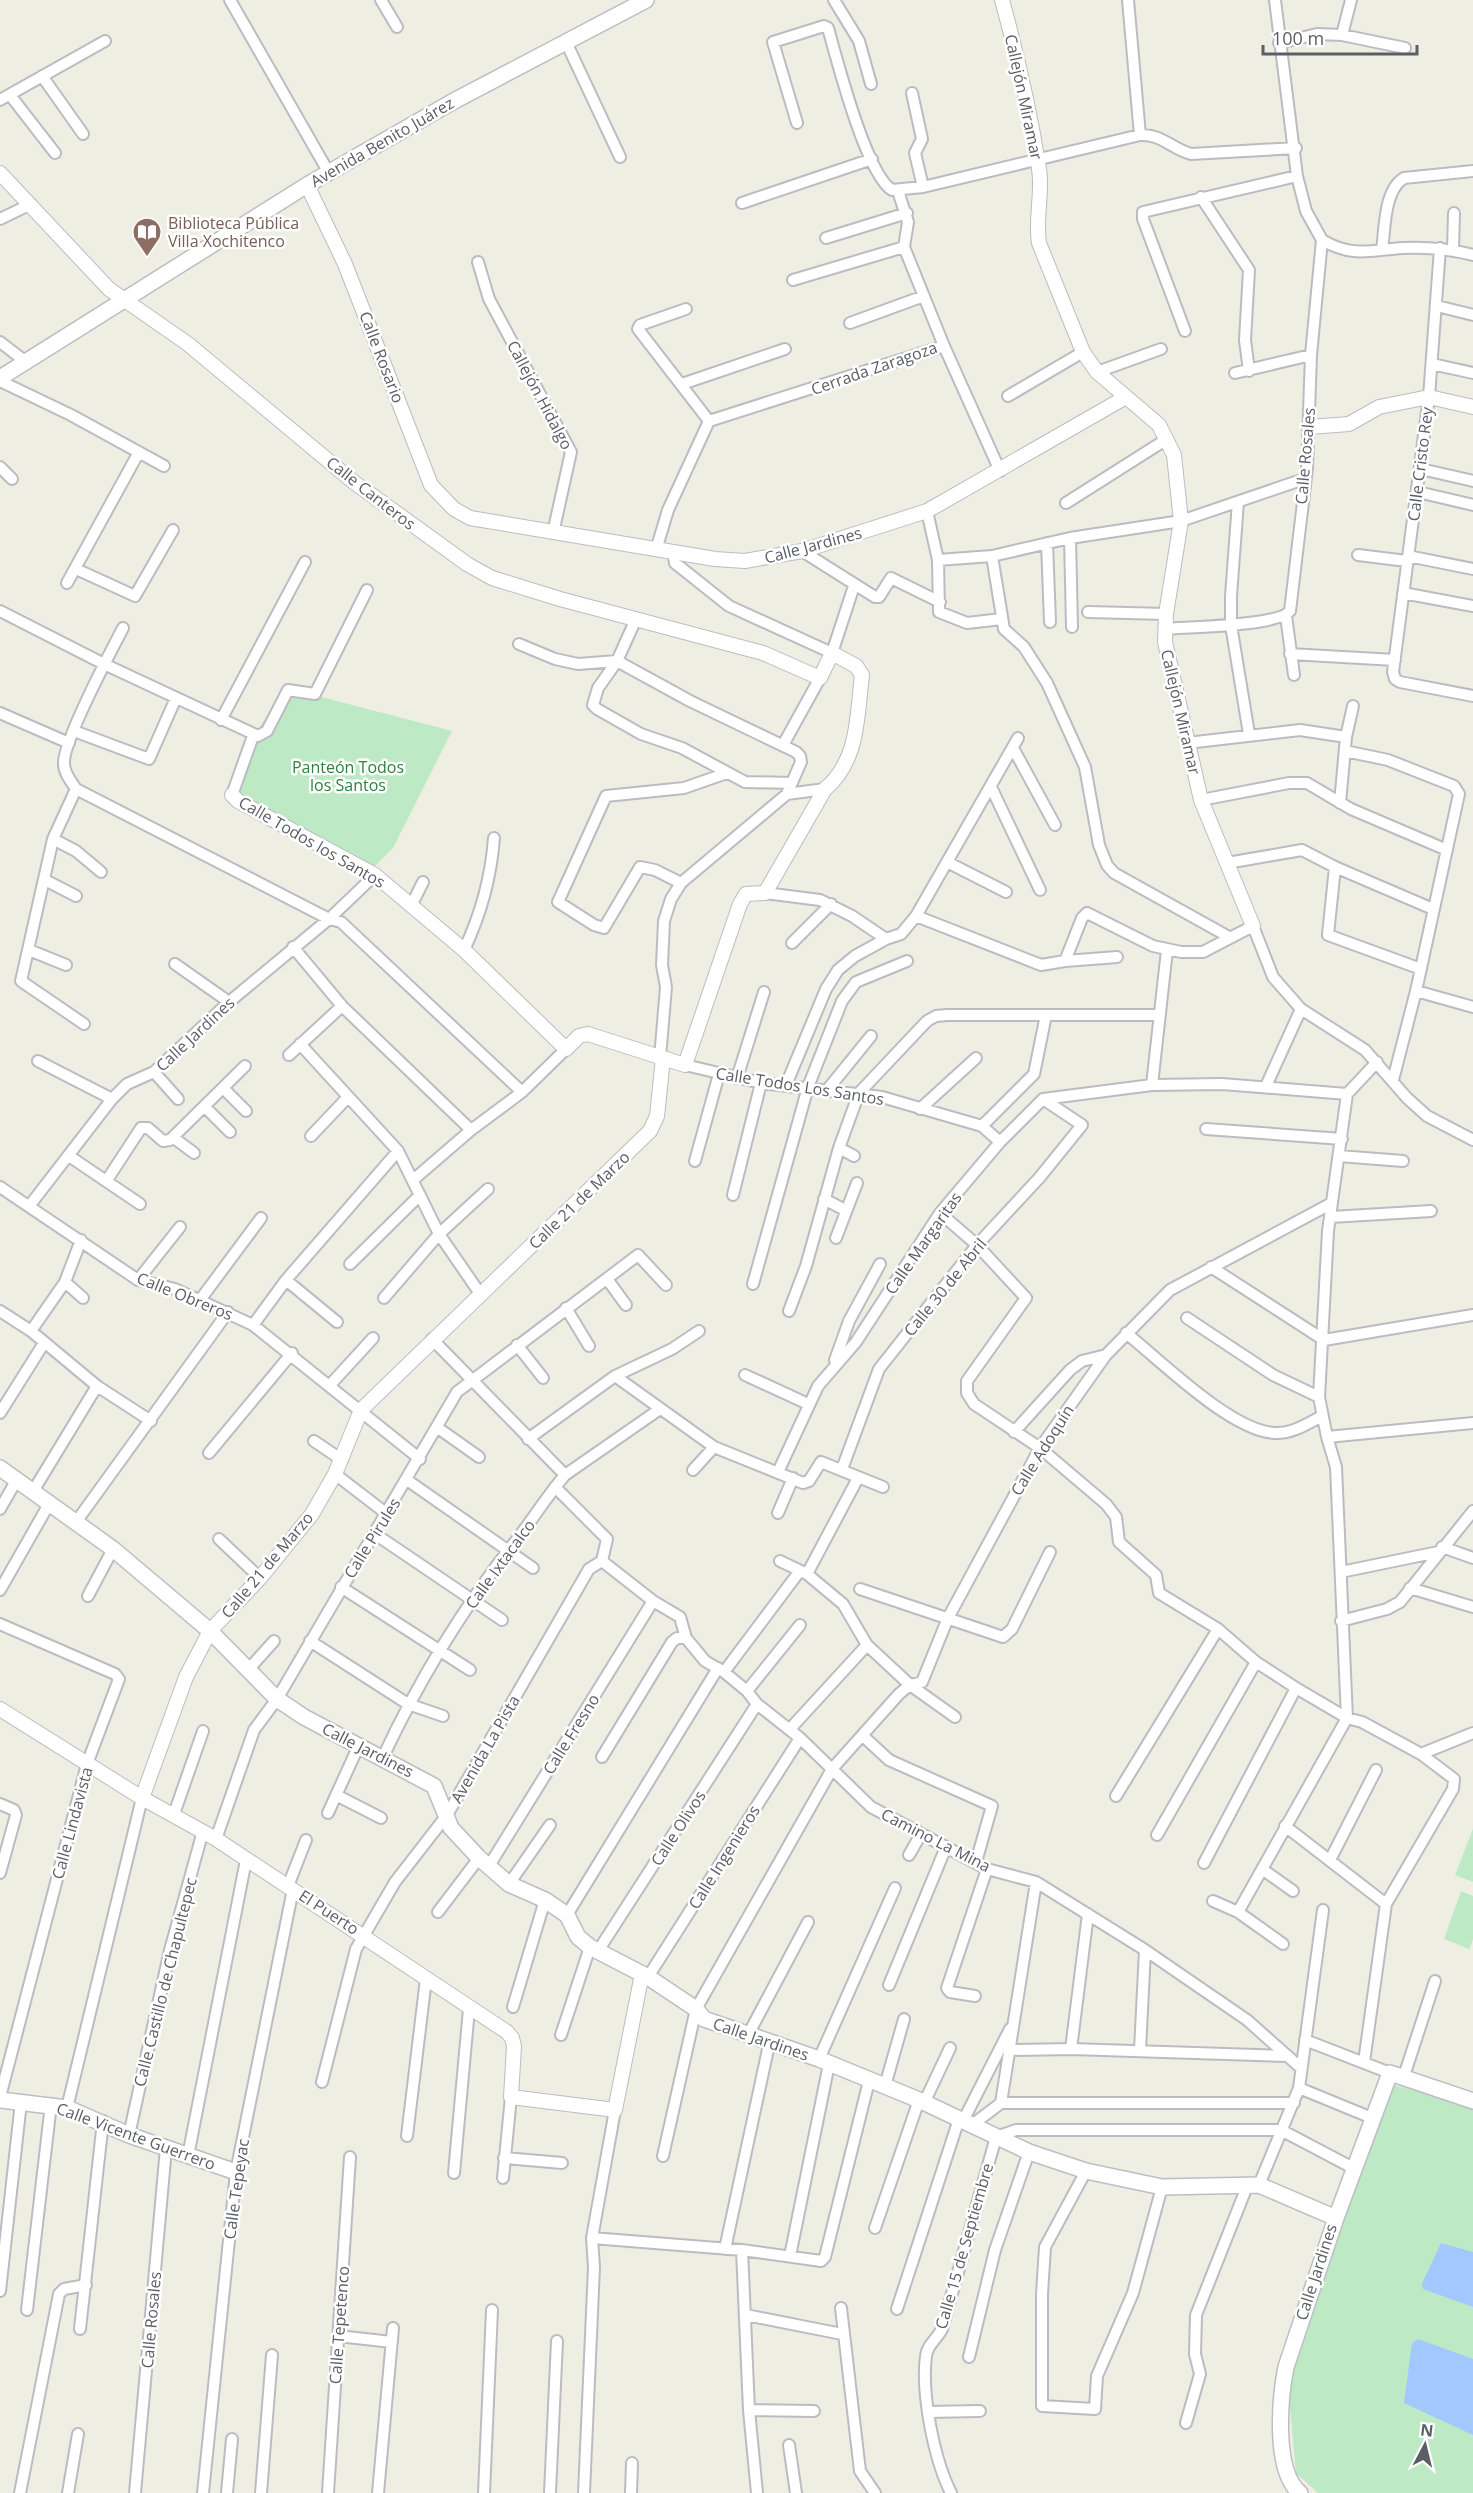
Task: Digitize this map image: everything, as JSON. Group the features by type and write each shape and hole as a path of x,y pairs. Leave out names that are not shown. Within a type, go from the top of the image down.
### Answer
{"main road":[{"name":"Avenida Benito Juárez","path":"0,379 307,185 452,102 646,0"},
{"name":"Calle Jardines","path":"0,1468 113,1549 210,1631 276,1699 304,1718 359,1744 434,1786 451,1828 509,1884 545,1900 567,1915 578,1937 594,1949 645,1976 696,2009 704,2019 749,2032 824,2061 921,2101 1029,2152 1086,2171 1162,2187 1253,2184 1336,2218 1288,2358 1281,2392 1282,2444 1291,2484 1300,2493"},
{"path":"1336,2218 1372,2118 1397,2076 1473,2101"},
{"name":"Calle Vicente Guerrero","path":"0,2098 21,2103 51,2104 67,2108 103,2121 129,2135 236,2172"}],"street":[{"path":"230,0 330,173"},
{"path":"381,0 397,27"},
{"path":"834,0 859,41 871,84"},
{"name":"Callejón Miramar","path":"1002,0 1018,60 1040,170 1036,224 1038,243 1083,352 1096,372 1148,413 1159,425 1174,455 1181,521 1166,614 1165,642 1201,800 1253,926"},
{"path":"1128,0 1140,135"},
{"path":"1275,0 1279,43 1296,148 1297,176 1306,212 1322,240 1339,250 1362,254 1382,250 1440,248 1473,255"},
{"path":"1342,35 1350,0"},
{"name":"Cerrada Zaragoza","path":"709,421 944,346 904,247 908,236 907,213 897,190 886,186 872,159 854,113 826,26 773,42 797,123"},
{"path":"1279,43 1317,34 1342,35 1406,48"},
{"path":"55,153 5,97 105,41"},
{"path":"566,42 620,157"},
{"path":"42,76 83,134"},
{"path":"912,93 922,139 915,153 923,187"},
{"path":"897,190 923,187 1140,135 1153,134 1182,152 1191,154 1296,148"},
{"path":"742,203 872,159"},
{"path":"1382,250 1390,195 1397,182 1404,178 1473,171"},
{"name":"Calle Canteros","path":"1,174 109,289 188,344 355,483 467,564 492,578 763,653 820,678"},
{"path":"1185,331 1142,215 1146,211 1201,197 1297,176"},
{"name":"Calle Rosario","path":"307,185 345,264 431,485 454,509 470,518"},
{"path":"1201,197 1250,270 1245,340 1249,371"},
{"path":"0,219 31,204"},
{"path":"826,238 907,213"},
{"path":"1453,250 1454,213"},
{"name":"Calle Rosales","path":"1286,616 1290,611 1310,427 1311,356 1322,240"},
{"path":"793,280 904,247"},
{"name":"Calle Cristo Rey","path":"1440,248 1429,397 1418,492 1402,593 1395,679 1473,696"},
{"name":"Callejón Hidalgo","path":"478,262 489,299 571,452 553,533"},
{"path":"850,323 924,296"},
{"path":"1437,306 1473,315"},
{"path":"656,550 668,510 709,421 638,329 640,325 686,309"},
{"path":"0,342 26,362"},
{"path":"944,346 1000,471"},
{"path":"682,384 785,349"},
{"path":"1096,372 1161,349"},
{"path":"1008,396 1083,352"},
{"path":"1235,373 1311,356"},
{"path":"1432,364 1473,374"},
{"path":"0,379 164,466"},
{"name":"Calle Jardines","path":"470,518 656,550 745,561 802,550 927,511 1126,397"},
{"path":"1310,427 1349,424 1379,406 1429,397 1473,407"},
{"path":"1066,503 1167,439"},
{"path":"67,583 139,452"},
{"path":"0,467 12,479"},
{"path":"1421,469 1473,481"},
{"path":"938,560 992,556 1070,538 1181,521 1304,479"},
{"path":"1418,492 1473,505"},
{"path":"1238,502 1231,625 1250,734"},
{"path":"927,511 938,560 939,612 965,622 1002,619"},
{"path":"76,569 135,597 173,530"},
{"path":"1070,538 1072,627"},
{"path":"1047,543 1050,622"},
{"path":"802,550 854,586 878,597 891,578 940,602"},
{"path":"673,552 675,563 729,606 832,653 856,666 862,675 852,751 836,780 825,789 765,893"},
{"path":"1358,555 1407,559 1473,569"},
{"path":"992,556 1004,629 1024,647 1047,683 1085,767 1094,806 1099,845 1107,865 1114,873 1229,937"},
{"path":"221,720 305,562"},
{"path":"783,745 832,653 854,586"},
{"path":"0,611 221,720 253,735 262,735 267,731 288,690 315,693 367,590"},
{"path":"1402,593 1473,606"},
{"path":"1088,612 1166,614"},
{"path":"1165,629 1231,625 1286,616 1289,622 1290,654 1294,675"},
{"path":"636,619 618,661 598,688 593,705 597,709 641,734 682,748 752,784 790,789 825,789"},
{"path":"123,628 104,664 69,743 64,765 76,789 329,919 341,922 522,1092"},
{"path":"519,644 555,659 578,664 618,661 690,701 783,745 799,754 801,759 790,789"},
{"path":"1290,654 1395,660"},
{"path":"74,730 149,759 176,698"},
{"path":"1340,803 1346,737 1353,705"},
{"path":"0,713 69,743"},
{"path":"1187,743 1300,730 1346,737"},
{"name":"Calle Todos los Santos","path":"253,735 232,795 238,801 375,875 464,950 566,1049"},
{"path":"786,1085 826,989 838,970 855,956 886,939 901,934 916,916 1016,743 1055,825"},
{"path":"1345,751 1388,760 1459,790 1416,991 1393,1080"},
{"path":"681,883 655,870 640,867 604,928 560,906 558,899 606,796 684,788 727,773"},
{"path":"1201,800 1298,782 1307,783 1384,825 1446,850"},
{"path":"991,787 1040,891"},
{"path":"76,789 53,839 21,981 84,1024"},
{"name":"Calle 21 de Marzo","path":"67,2108 142,1798 186,1677 210,1631 260,1578 312,1514 342,1460 361,1410 650,1131 658,1107 666,987 662,965 664,921 671,898 681,883 790,789"},
{"path":"464,950 479,919 493,861 494,838"},
{"path":"53,839 76,851 101,872"},
{"path":"1227,863 1302,850 1335,867 1433,909"},
{"path":"947,862 1006,892"},
{"path":"1335,867 1328,935 1421,969"},
{"name":"Calle Jardines","path":"30,1205 112,1099 127,1084 154,1072 229,1002 329,919 375,875"},
{"path":"45,880 76,896"},
{"path":"412,904 423,882"},
{"path":"686,1065 724,948 746,894 765,893 809,898 831,904 886,939"},
{"path":"792,943 831,904"},
{"path":"1065,961 1082,918 1088,913 1140,940 1167,950 1203,952 1253,926 1273,977 1301,1010 1365,1050 1407,1098 1427,1116 1473,1140"},
{"path":"916,916 1041,965 1117,957"},
{"path":"293,947 342,1006 471,1130"},
{"path":"29,950 66,965"},
{"path":"1152,1085 1167,950"},
{"path":"753,1284 808,1087 842,1001 856,982 907,962"},
{"path":"175,964 229,1002"},
{"path":"1416,991 1473,1007"},
{"path":"737,1078 764,992"},
{"path":"289,1054 342,1006"},
{"path":"1266,1086 1301,1010"},
{"path":"982,1126 1034,1074 1046,1015"},
{"path":"789,1311 806,1266 839,1148 859,1093 927,1021 936,1016 1160,1015"},
{"name":"Calle Todos Los Santos","path":"566,1049 579,1036 588,1034 662,1058 737,1078 761,1083 859,1093 982,1126 1000,1142"},
{"path":"828,1089 871,1036"},
{"path":"300,1044 398,1151 440,1234 481,1295"},
{"path":"413,1180 471,1130 522,1092 566,1049"},
{"path":"920,1109 976,1059"},
{"path":"38,1061 112,1099"},
{"path":"1238,1912 1347,1718 1336,1467 1319,1396 1324,1340 1328,1231 1347,1094 1377,1062"},
{"path":"106,1180 141,1128 148,1128 163,1141 174,1138 245,1066"},
{"path":"154,1072 178,1099"},
{"path":"695,1161 719,1074"},
{"path":"732,1195 761,1083"},
{"path":"1043,1099 1152,1085 1266,1086 1347,1094"},
{"path":"224,1089 246,1111"},
{"path":"311,1136 348,1097"},
{"name":"Calle 30 de Abril","path":"842,1469 879,1369 977,1245 1040,1177 1082,1125 1043,1099"},
{"name":"Calle Margaritas","path":"833,1366 856,1342 940,1213 1000,1142 1043,1099"},
{"path":"205,1107 230,1132"},
{"path":"1206,1129 1342,1138"},
{"path":"174,1138 194,1154"},
{"path":"839,1148 854,1156"},
{"path":"253,1324 286,1281 398,1151"},
{"path":"69,1156 140,1204"},
{"path":"1339,1156 1403,1161"},
{"path":"836,1238 857,1183"},
{"name":"Calle Obreros","path":"0,1187 30,1205 138,1280 175,1289 253,1324 420,1459"},
{"path":"384,1298 440,1234 488,1189"},
{"path":"350,1264 420,1195"},
{"path":"824,1199 845,1210"},
{"name":"Calle Adoquín","path":"663,2156 696,2009 832,1768 910,1684 922,1682 948,1618 1040,1448 1106,1355 1170,1290 1332,1203"},
{"path":"1331,1217 1431,1210"},
{"path":"940,1213 977,1245 1026,1298 967,1381 967,1393 974,1404 1040,1448 1106,1504 1116,1517 1119,1542 1156,1575 1159,1593 1218,1629 1256,1662 1296,1688 1347,1718 1362,1722 1421,1754 1452,1776 1454,1784 1386,1904 1364,2062"},
{"path":"200,1300 261,1218"},
{"path":"138,1280 180,1227"},
{"path":"31,1331 65,1282 81,1240"},
{"name":"Calle Pirules","path":"216,1839 254,1730 276,1699 341,1587 420,1459 457,1392 638,1255 666,1285"},
{"path":"778,1472 808,1404 833,1366 849,1321 880,1264"},
{"path":"1211,1267 1324,1340 1473,1314"},
{"path":"607,1279 626,1305"},
{"path":"286,1281 337,1322"},
{"path":"65,1282 83,1298"},
{"path":"566,1308 589,1346"},
{"path":"0,1311 31,1331 97,1386 151,1421"},
{"path":"76,1522 228,1312"},
{"path":"1187,1318 1273,1375 1319,1396"},
{"path":"528,1439 615,1376 672,1349 699,1331"},
{"path":"1126,1333 1214,1406 1237,1419 1272,1433 1293,1430 1322,1416"},
{"path":"330,1385 373,1338"},
{"path":"432,1339 565,1475"},
{"path":"0,1413 44,1343"},
{"path":"517,1346 543,1378"},
{"path":"209,1453 291,1353"},
{"path":"1014,1432 1070,1370 1082,1362 1106,1355"},
{"path":"745,1375 808,1404"},
{"path":"615,1376 714,1447 807,1483 821,1462 883,1487"},
{"path":"32,1493 97,1386"},
{"name":"Calle Ixtacalco","path":"383,1757 408,1704 438,1650 507,1550 555,1487 565,1475 660,1409"},
{"path":"1327,1437 1473,1423"},
{"path":"438,1428 479,1457"},
{"path":"314,1441 342,1460"},
{"path":"693,1470 714,1447"},
{"path":"335,1474 387,1514"},
{"path":"778,1513 793,1478"},
{"path":"567,1915 721,1670 803,1573 858,1478"},
{"path":"407,1480 533,1568"},
{"path":"0,1509 16,1481"},
{"path":"555,1487 607,1539 602,1561 653,1601"},
{"path":"0,1590 49,1504"},
{"path":"1341,1620 1394,1606 1473,1511"},
{"path":"375,1534 502,1620"},
{"path":"219,1539 260,1578"},
{"path":"88,1596 113,1549"},
{"path":"1341,1572 1440,1550 1473,1558"},
{"path":"860,1589 1003,1637 1012,1629 1050,1552"},
{"name":"Avenida La Pista","path":"322,2082 356,1949 395,1882 447,1815 588,1569 602,1561"},
{"path":"780,1561 803,1573 843,1604 867,1645 910,1684 955,1717"},
{"path":"341,1587 470,1670"},
{"path":"1410,1587 1473,1607"},
{"name":"Camino La Mina","path":"653,1601 680,1617 686,1638 705,1661 721,1670 747,1691 757,1704 800,1738 857,1796 871,1807 987,1869 1036,1882 1145,1950 1247,2020 1301,2068"},
{"name":"Calle Fresno","path":"438,1912 484,1862 653,1601"},
{"name":"Calle Lindavista","path":"0,1624 119,1677 87,1764 0,2098"},
{"path":"747,1691 800,1625"},
{"path":"1116,1796 1218,1629"},
{"path":"602,1757 672,1642 677,1638 686,1638"},
{"path":"248,1670 274,1641"},
{"path":"310,1641 408,1704 443,1716"},
{"path":"790,1729 867,1645"},
{"path":"1157,1835 1256,1662"},
{"path":"1204,1863 1296,1688"},
{"name":"Calle Olivos","path":"561,2035 594,1949 757,1704"},
{"name":"El Puerto","path":"0,1709 142,1798 216,1839 364,1935 512,2038 511,2097"},
{"path":"174,1814 203,1731"},
{"path":"1421,1754 1473,1733"},
{"path":"863,1736 888,1760 992,1806 976,1862"},
{"name":"Calle Ingenieros","path":"584,2493 594,2267 592,2238 615,2110 645,1976 800,1738"},
{"path":"328,1812 359,1744"},
{"path":"1330,1860 1376,1770"},
{"path":"336,1795 381,1818"},
{"path":"0,1804 15,1812 0,1874"},
{"path":"509,1884 550,1825"},
{"path":"1285,1826 1386,1904"},
{"name":"Calle Castillo de Chapultepec","path":"129,2135 170,1950 203,1831"},
{"path":"909,1855 921,1834"},
{"name":"Calle Tepeyac","path":"202,2493 236,2172 290,1888 306,1840"},
{"path":"889,1985 946,1847"},
{"path":"188,2156 246,1860"},
{"path":"975,1996 947,1990 987,1869"},
{"path":"1262,1869 1293,1892"},
{"path":"1001,2103 1036,1882"},
{"path":"790,2256 824,2061 895,1888"},
{"path":"513,2007 545,1900"},
{"path":"1214,1901 1238,1912 1283,1944"},
{"path":"1186,2423 1200,2374 1195,2354 1196,2315 1253,2184 1294,2103 1299,2088 1323,1910"},
{"path":"1071,2049 1088,1914"},
{"path":"749,2032 808,1922"},
{"path":"1140,2050 1145,1950"},
{"path":"407,2136 426,1979"},
{"path":"1305,2040 1397,2076 1435,1981"},
{"path":"454,2173 469,2009"},
{"path":"885,2086 904,2019"},
{"path":"897,2309 965,2122 1013,2024"},
{"path":"725,2248 770,2040"},
{"path":"875,2228 921,2101 950,2048"},
{"path":"1010,2050 1140,2050 1288,2056"},
{"path":"592,2238 725,2248 821,2261 825,2257 869,2080"},
{"path":"1299,2088 1372,2118"},
{"path":"503,2178 511,2097 615,2110"},
{"path":"0,2291 2,2240 21,2103"},
{"path":"965,2122 1001,2103 1294,2103"},
{"path":"27,2310 51,2104"},
{"path":"80,2329 103,2121"},
{"path":"996,2137 1016,2130 1281,2130 1355,2169"},
{"name":"Calle 15 de Septiembre","path":"951,2493 937,2461 928,2412 926,2356 928,2347 942,2328 996,2137"},
{"name":"Calle Rosales","path":"135,2493 166,2148"},
{"path":"969,2357 995,2250 1029,2152"},
{"name":"Calle Tepetenco","path":"328,2493 350,2157"},
{"path":"504,2158 562,2163"},
{"path":"1086,2171 1045,2247 1042,2294 1042,2406 1095,2409 1097,2376 1133,2293 1162,2187"},
{"path":"742,2250 749,2410 757,2493"},
{"path":"20,2493 59,2294 64,2289 86,2285"},
{"path":"841,2308 842,2334 860,2471 875,2493"},
{"path":"484,2493 492,2310"},
{"path":"746,2315 842,2334"},
{"path":"378,2493 393,2328"},
{"path":"338,2336 392,2342"},
{"path":"550,2493 557,2341"},
{"path":"261,2493 272,2355"},
{"path":"749,2410 814,2412"},
{"path":"928,2412 980,2411"},
{"path":"68,2493 78,2434"},
{"path":"227,2493 232,2439"},
{"path":"789,2445 796,2493"},
{"path":"631,2493 632,2463"}],"green space":[{"name":"Panteón Todos los Santos","path":"287,688 452,731 393,848 371,870 233,791 253,736"},
{"path":"1473,1829 1473,1882 1455,1875"},
{"path":"1461,1891 1473,1896 1473,1939 1469,1949 1444,1939"},
{"path":"1389,2084 1473,2104 1473,2493 1318,2493 1296,2473 1289,2396 1293,2368"}],"water":[{"path":"1441,2243 1473,2252 1473,2307 1423,2289 1422,2284"},
{"path":"1418,2339 1473,2359 1473,2435 1404,2403 1412,2343"}],"place":[{"name":"Biblioteca Pública Villa Xochitenco","path":"147,258"}]}
